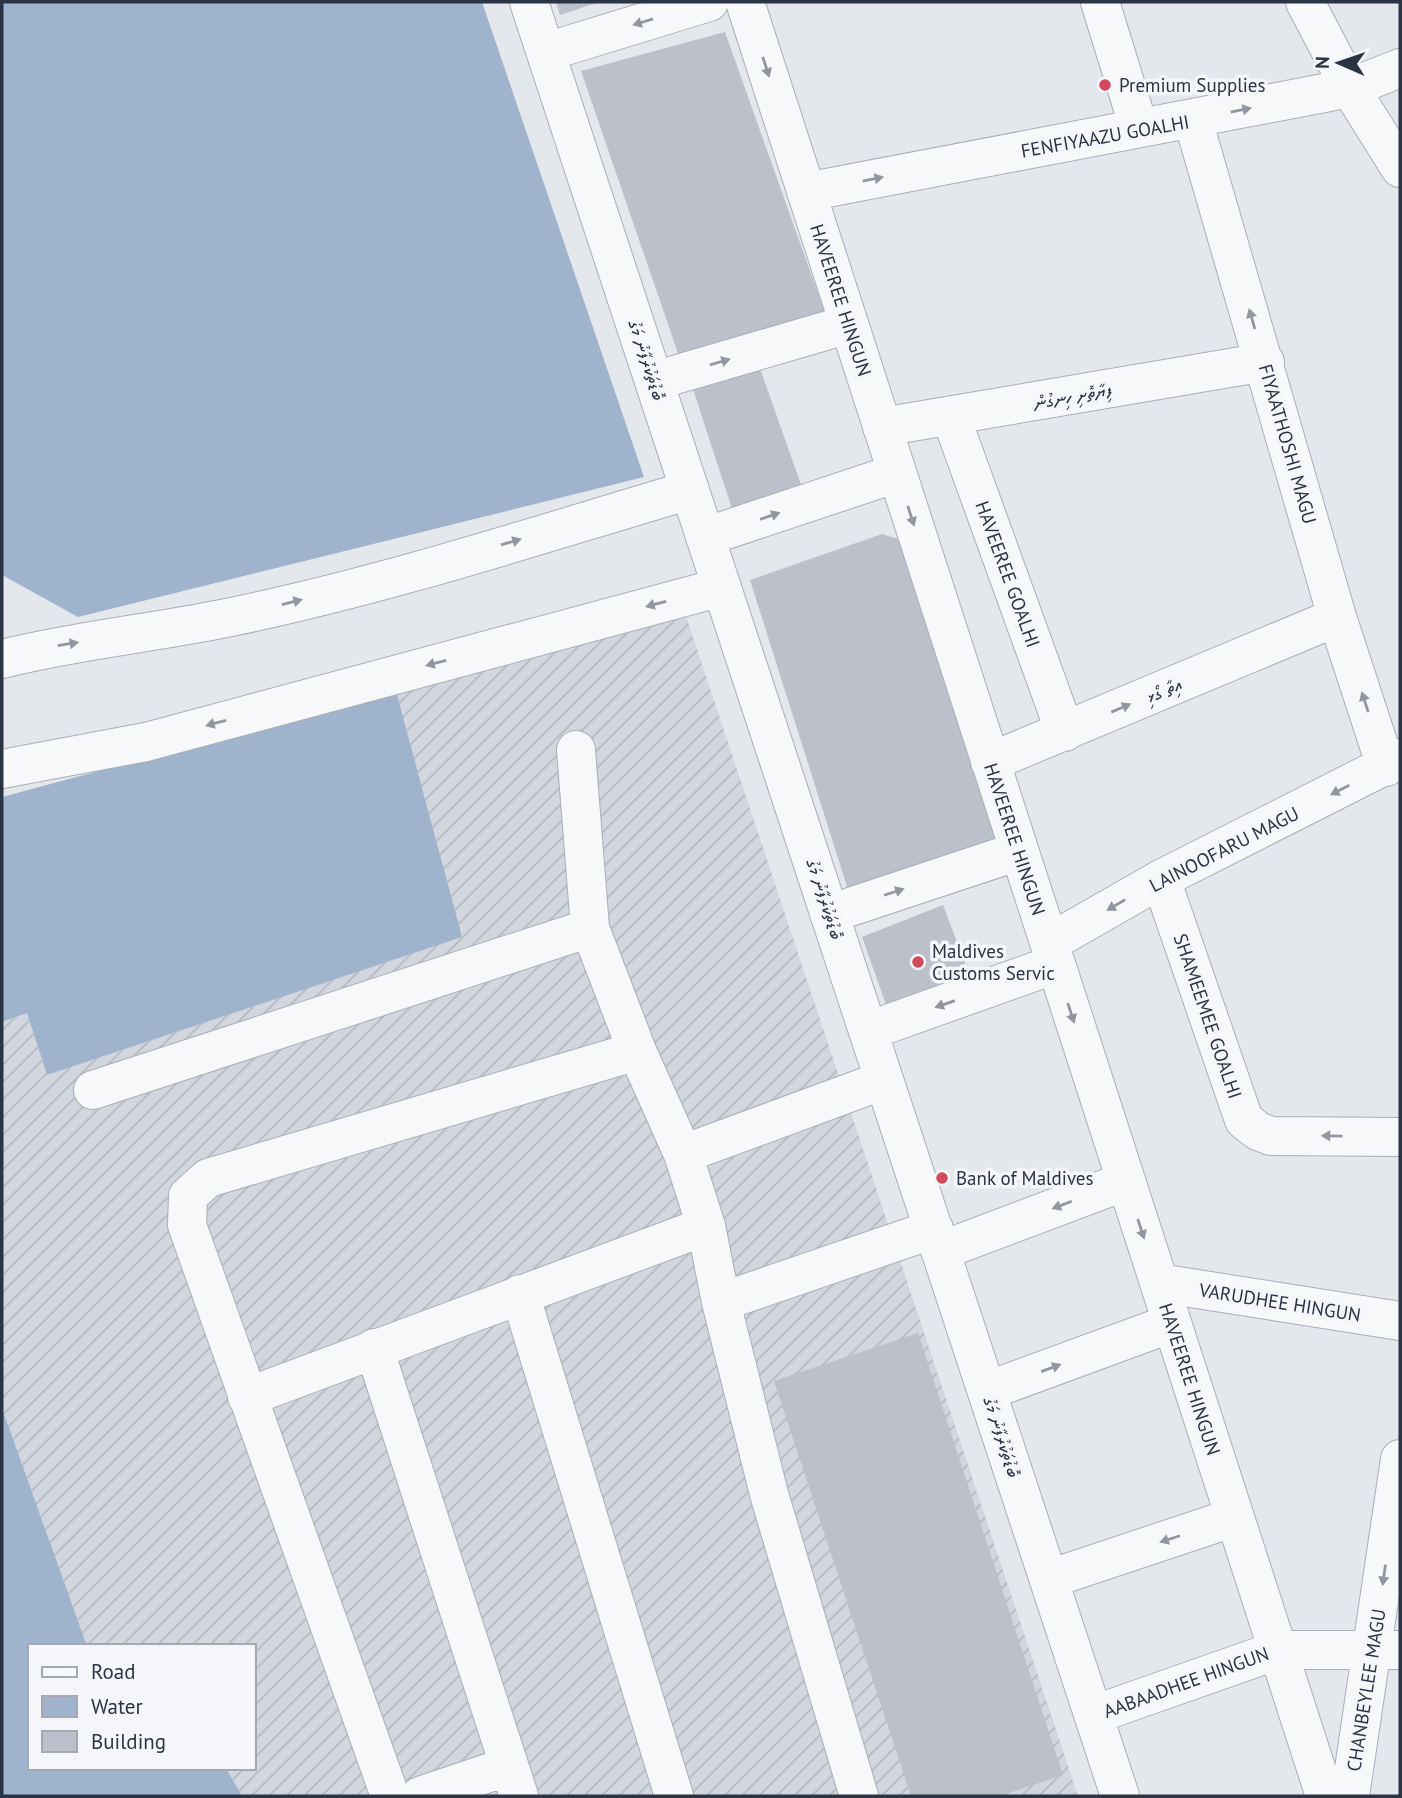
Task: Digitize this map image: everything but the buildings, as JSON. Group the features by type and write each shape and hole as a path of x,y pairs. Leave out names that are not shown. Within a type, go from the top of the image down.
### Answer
{"street":[{"name":"ބޮޑުތަކުރުފާނު މަގު","path":"529,2 1120,1796"},
{"path":"546,52 709,2"},
{"name":"HAVEEREE HINGUN","path":"745,2 1325,1796"},
{"path":"1100,2 1139,128"},
{"path":"1305,2 1350,88 1400,168"},
{"name":"FENFIYAAZU GOALHI","path":"806,192 1350,88 1400,68"},
{"name":"FIYAATHOSHI MAGU","path":"1193,120 1337,617 1393,763"},
{"path":"654,381 849,324"},
{"name":"ފިޔާތޮށި ހިނގުން","path":"882,426 951,417 1265,362"},
{"name":"HAVEEREE GOALHI","path":"951,417 1065,732"},
{"path":"705,537 897,473"},
{"path":"2,659 53,646 230,617 438,564 690,490"},
{"path":"2,769 146,742 722,587"},
{"name":"އިތާ ގޯޅި","path":"990,762 1337,617"},
{"path":"576,750 590,928 637,1051 683,1154 706,1226 721,1302 769,1494 859,1796"},
{"name":"LAINOOFARU MAGU","path":"868,1031 1052,954 1161,879 1393,763"},
{"path":"829,914 1019,851"},
{"name":"SHAMEEMEE GOALHI","path":"1161,879 1244,1120 1258,1132 1271,1136 1400,1137"},
{"path":"93,1090 590,928"},
{"path":"390,1796 187,1225 188,1196 208,1178 637,1051"},
{"path":"683,1154 884,1080"},
{"path":"721,1302 937,1240 1126,1181"},
{"path":"247,1397 706,1226"},
{"name":"VARUDHEE HINGUN","path":"1159,1283 1400,1321"},
{"path":"520,1294 674,1796"},
{"path":"987,1391 1172,1324"},
{"path":"374,1348 514,1781 420,1796"},
{"name":"CHANBEYLEE MAGU","path":"1350,1796 1387,1649 1400,1459"},
{"path":"1049,1579 1235,1517"},
{"name":"AABAADHEE HINGUN","path":"1093,1715 1278,1650 1387,1649"}],"shaded area":[{"path":"684,610 1078,1796 242,1796 227,1770 256,1770 256,1644 86,1644 2,1408 2,1022 27,1013 47,1075 461,937 396,691"}],"water":[{"path":"2,2 482,2 644,477 78,617 2,575"},
{"path":"396,691 462,937 47,1075 27,1013 2,1022 2,797"},
{"path":"2,1408 86,1644 28,1644 28,1770 227,1770 242,1796 2,1796"}],"place":[{"name":"Premium Supplies","path":"1105,85"},
{"name":"Maldives Customs Servic","path":"918,962"},
{"name":"Bank of Maldives","path":"942,1178"}]}
